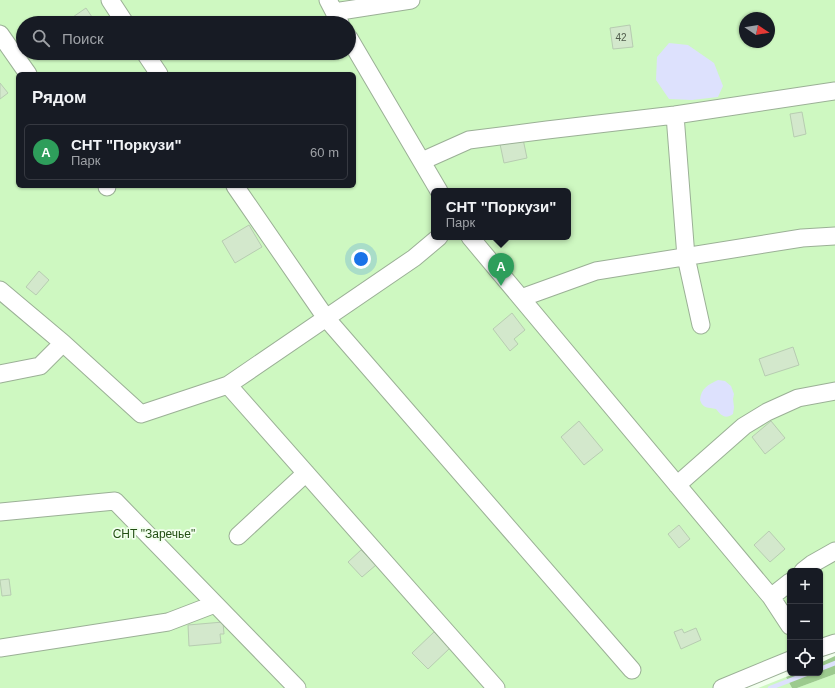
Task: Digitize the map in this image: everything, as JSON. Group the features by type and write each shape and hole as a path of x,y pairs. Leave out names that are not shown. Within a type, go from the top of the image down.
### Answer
{"street":[{"path":"110,0 120,16"},
{"path":"334,12 411,0"},
{"path":"0,34 16,57"},
{"path":"356,50 437,188"},
{"path":"18,60 27,72"},
{"path":"150,60 158,72"},
{"path":"422,162 469,140 675,115 835,91"},
{"path":"675,115 686,257 701,325"},
{"path":"236,188 326,318 632,670"},
{"path":"521,298 596,271 802,238 835,236"},
{"path":"0,290 63,343 141,414 228,385 414,258 435,240"},
{"path":"473,240 677,484 770,597 787,622"},
{"path":"0,374 40,366 63,343"},
{"path":"228,385 496,688"},
{"path":"677,484 744,426 767,412 798,398 835,391"},
{"path":"238,536 306,473"},
{"path":"0,512 115,501 297,688"},
{"path":"807,568 835,551"},
{"path":"770,597 787,584"},
{"path":"0,648 168,622 215,604"},
{"path":"823,647 835,643"},
{"path":"722,688 787,661"}],"green space":[{"name":"СНТ \"Заречье\"","path":"0,0 835,0 835,643 823,647 823,568 787,568 787,661 722,688 0,688"},
{"path":"835,656 835,674 797,688 792,688 786,677 823,676 823,662"},
{"path":"835,674 835,688 797,688"},
{"path":"786,677 792,688 758,688"}],"water":[{"path":"669,43 688,45 714,63 723,86 718,97 692,100 669,99 656,80 657,57"},
{"path":"718,380 725,381 731,386 734,394 733,414 728,417 721,415 716,409 704,406 700,400 703,390 708,385"}],"building":[{"path":"86,8 91,16 74,16"},
{"path":"630,25 633,47 613,49 610,28"},
{"path":"0,83 8,93 0,99"},
{"path":"802,112 806,134 794,137 790,114"},
{"path":"523,139 527,158 504,163 500,144"},
{"path":"249,225 262,247 235,263 222,241"},
{"path":"39,271 49,280 36,295 26,287"},
{"path":"512,313 525,330 514,339 518,344 510,351 493,329"},
{"path":"793,347 799,365 765,376 759,359"},
{"path":"579,421 603,450 584,465 561,437"},
{"path":"771,421 785,438 765,454 752,437"},
{"path":"679,525 690,539 679,548 668,534"},
{"path":"769,531 785,549 770,562 754,545"},
{"path":"361,550 376,565 362,577 348,562"},
{"path":"9,579 11,595 2,596 0,580"},
{"path":"223,622 224,634 220,634 221,643 189,646 188,625"},
{"path":"696,628 701,640 681,649 674,632 682,629 684,633"},
{"path":"434,632 450,648 428,669 412,653"}],"waterway":[{"path":"823,668 835,663"},
{"path":"770,688 801,676"}],"place":[{"name":"СНТ \"Поркузи\"","path":"501,286"}]}
